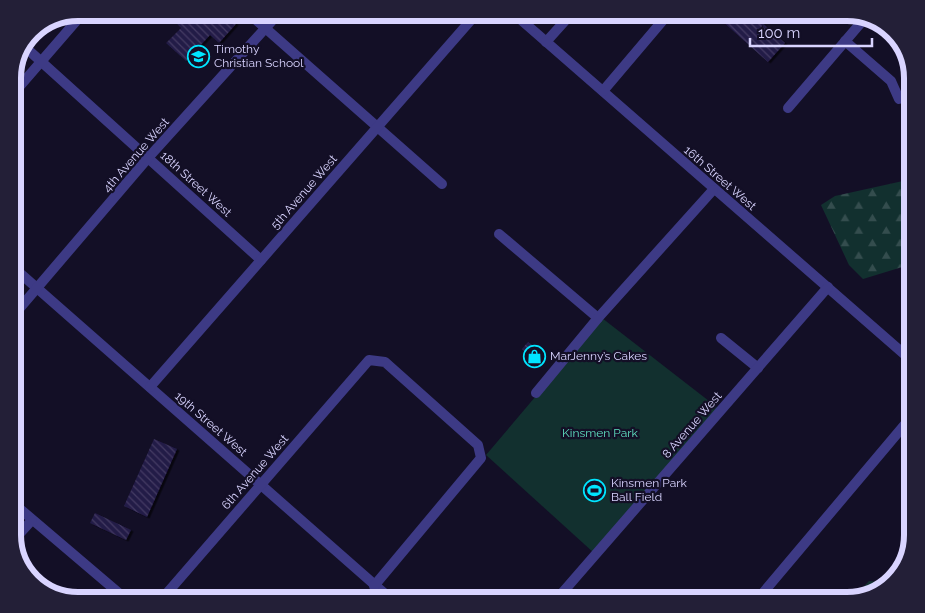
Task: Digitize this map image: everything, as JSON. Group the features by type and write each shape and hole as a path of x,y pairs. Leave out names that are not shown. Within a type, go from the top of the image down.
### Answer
{"street":[{"path":"21,85 76,21"},
{"path":"257,21 442,184"},
{"name":"4th Avenue West","path":"21,307 148,158 273,21"},
{"name":"5th Avenue West","path":"150,387 470,21"},
{"name":"16th Street West","path":"522,21 904,354"},
{"path":"546,42 565,21"},
{"path":"603,91 662,21"},
{"path":"788,108 861,23"},
{"path":"845,41 891,81 899,99"},
{"name":"18th Street West","path":"29,50 261,260"},
{"path":"536,392 598,318 714,190"},
{"path":"499,234 598,318"},
{"name":"19th Street West","path":"21,273 382,592"},
{"name":"8 Avenue West","path":"563,592 828,287"},
{"path":"721,338 758,368"},
{"name":"6th Avenue West","path":"168,592 370,360 384,362 478,445 481,458 374,586"},
{"path":"764,592 904,425"},
{"path":"21,510 118,592"},
{"path":"21,532 32,520"}],"green space":[{"path":"904,181 904,266 863,279 849,265 821,205 835,196"},
{"name":"Kinsmen Park","path":"602,318 718,408 594,553 486,455"},
{"path":"869,581 878,582 869,587 860,590"}],"building":[{"path":"174,21 233,21 236,24 219,43 210,35 186,61 166,43 181,28"},
{"path":"722,21 760,21 785,43 768,62"},
{"path":"528,342 541,352 534,360 522,349"},
{"path":"154,439 177,449 147,517 124,506"},
{"path":"95,513 131,530 126,540 90,523"}],"place":[{"name":"Timothy Christian School","path":"198,56"},
{"name":"MarJenny’s Cakes","path":"534,356"},
{"name":"Kinsmen Park Ball Field","path":"595,490"}]}
